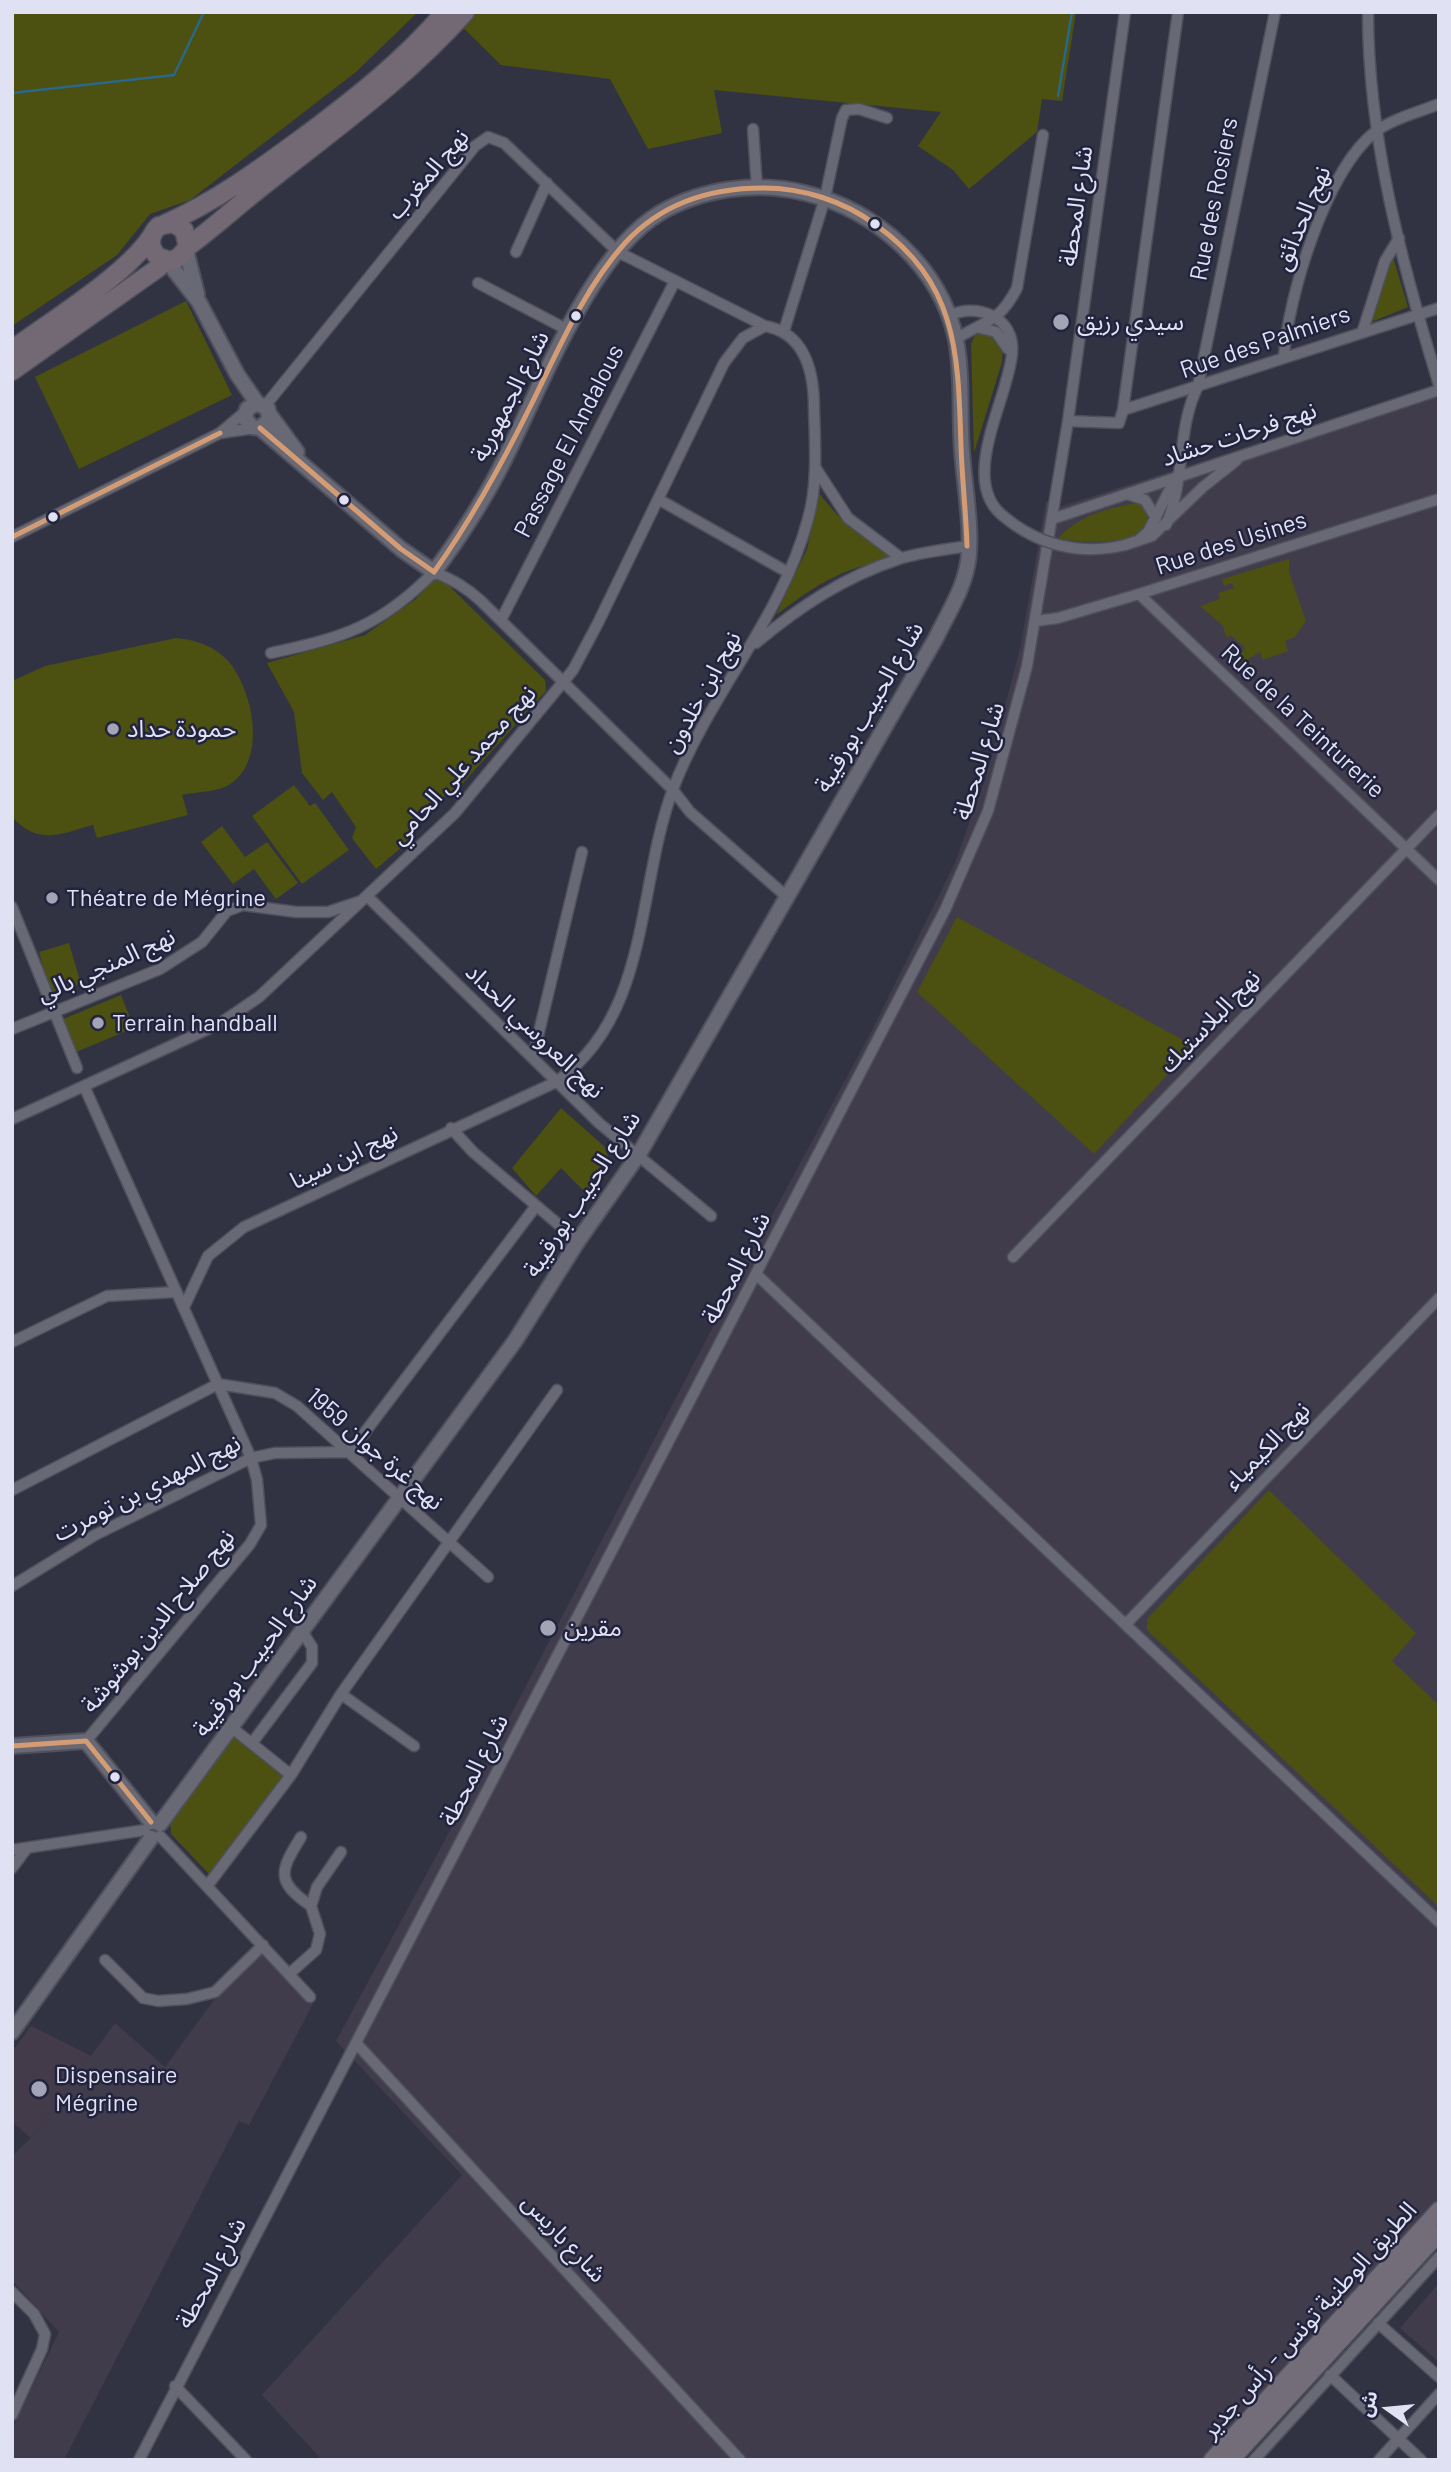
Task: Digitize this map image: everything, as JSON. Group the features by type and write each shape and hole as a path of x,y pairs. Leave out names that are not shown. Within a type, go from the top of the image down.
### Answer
{"highway":[{"path":"12,350 124,266 142,250 154,230 190,213 248,178 357,97 407,54 445,12"},
{"path":"12,371 166,261 177,259 391,87 465,12"},
{"path":"165,224 173,223 184,230 187,249"},
{"path":"151,237 153,252 166,261"}],"main road":[{"name":"الطريق الوطنية تونس - رأس جدير","path":"1212,2460 1439,2210"},
{"name":"الطريق الوطنية تونس - رأس جدير","path":"1231,2460 1439,2233"}],"street":[{"name":"شارع المحطة","path":"139,2460 175,2386 357,2044 945,910 976,841 1008,747 1036,621 1068,421 1125,12"},
{"path":"1068,421 1121,422 1178,12"},
{"name":"Rue des Rosiers","path":"1166,525 1177,494 1177,477 1190,402 1198,386 1275,12"},
{"path":"1368,12 1375,132 1417,315 1439,388"},
{"name":"نهج الحدائق","path":"1284,356 1290,308 1314,235 1348,163 1375,132 1439,104"},
{"path":"765,326 784,331 825,198 846,110 859,109 887,118"},
{"path":"753,130 757,188"},
{"path":"956,339 980,328 1006,309 1017,288 1043,135"},
{"name":"نهج المغرب","path":"257,409 482,139 488,137 504,143 618,252 765,326"},
{"path":"516,251 547,183"},
{"name":"شارع الجمهورية","path":"434,572 496,476 568,330 602,272 640,228 681,203 735,188 789,189 825,198 882,228 910,254 930,278 956,339 968,507 967,546"},
{"path":"1363,331 1385,261 1399,238"},
{"path":"187,249 199,302"},
{"path":"166,261 199,302 267,424 220,433"},
{"name":"Passage El Andalous","path":"501,620 675,281"},
{"path":"478,283 568,330"},
{"path":"948,316 971,308 996,317 1005,329 1013,351 1006,385 986,450 984,471 987,489 997,511 1014,525 1060,547 1087,550 1125,545 1152,536 1203,487 1246,454"},
{"name":"Rue des Palmiers","path":"1123,410 1439,308"},
{"name":"نهج محمد علي الحامي","path":"12,1119 219,1024 260,997 455,813 564,683 598,623 723,363 743,338 765,326"},
{"path":"980,328 996,332 1003,340 1009,351 1009,370"},
{"name":"نهج ابن خلدون","path":"556,1082 578,1066 599,1042 613,1018 627,982 673,790 717,702 752,646 789,573 809,516 815,467 811,371 803,351 784,331"},
{"name":"نهج فرحات حشاد","path":"1052,519 1439,388"},
{"path":"257,409 247,423 311,470 401,549 434,572 465,585 673,790 690,812 787,897"},
{"path":"12,537 220,433 257,409"},
{"path":"257,409 311,470"},
{"path":"815,467 848,518 901,558"},
{"path":"1138,540 1148,532 1177,477"},
{"path":"1126,494 1145,500 1156,518"},
{"path":"658,499 789,573"},
{"name":"Rue des Usines","path":"1036,621 1058,618 1139,594 1439,499"},
{"path":"752,646 817,596 901,558 967,546"},
{"name":"شارع الحبيب بورقيبة","path":"14,2027 153,1830 515,1341 578,1241 639,1154 955,602 968,564 967,546"},
{"path":"271,653 337,638 364,628 412,595 434,572"},
{"name":"Rue de la Teinturerie","path":"1139,594 1439,880"},
{"name":"نهج البلاستيك","path":"1013,1257 1439,815"},
{"path":"533,1057 582,852"},
{"name":"نهج المنجي بالي","path":"12,1029 160,969 202,942 227,911 243,905 296,912 328,912 367,898"},
{"name":"نهج العروسي الحداد","path":"367,898 556,1082 711,1216"},
{"path":"12,907 56,1010 77,1069"},
{"name":"نهج ابن سينا","path":"184,1307 208,1256 244,1227 451,1128 556,1082"},
{"name":"نهج صلاح الدين بوشوشة","path":"84,1086 251,1458 257,1480 261,1525 250,1544 86,1741"},
{"path":"451,1128 473,1153 578,1241"},
{"path":"350,1452 536,1206"},
{"path":"756,1274 1127,1623 1331,1822 1439,1922"},
{"path":"12,1342 107,1296 175,1292"},
{"name":"نهج الكيمياء","path":"1127,1623 1439,1298"},
{"path":"12,1490 218,1384"},
{"name":"نهج غرة جوان 1959","path":"218,1384 275,1393 313,1418 488,1577"},
{"path":"208,1885 291,1775 341,1694 557,1390"},
{"name":"نهج المهدي بن تومرت","path":"12,1586 95,1535 251,1458 275,1452 350,1452"},
{"path":"252,1743 312,1663 313,1647 302,1631"},
{"path":"341,1694 414,1746"},
{"path":"231,1727 291,1775"},
{"path":"12,1746 86,1741 153,1830 208,1885 310,1997"},
{"path":"12,1850 153,1830"},
{"path":"289,1974 316,1950 320,1934 310,1906 287,1888 283,1876 286,1862 301,1837"},
{"path":"12,1868 27,1848"},
{"path":"310,1906 317,1887 341,1852"},
{"path":"105,1960 143,1998 158,2001 187,1999 215,1992 263,1945"},
{"name":"شارع باريس","path":"357,2044 740,2460"},
{"path":"1254,2460 1439,2258"},
{"path":"12,2292 34,2314 45,2333 42,2348 12,2415"},
{"path":"1378,2323 1439,2377"},
{"path":"1330,2375 1421,2460"},
{"path":"175,2386 246,2460"},
{"path":"1379,2460 1439,2393"}],"shaded area":[{"path":"12,12 418,12 356,72 190,200 150,214 117,255 12,326"},
{"path":"447,12 1076,12 1062,101 1042,99 1037,132 969,189 953,170 918,146 941,112 714,90 722,133 648,149 610,79 501,65"},
{"path":"1392,254 1408,307 1374,321 1371,315"},
{"path":"186,301 232,395 79,469 35,377"},
{"path":"981,332 996,335 1003,349 1002,362 974,453 971,344 975,335"},
{"path":"1439,386 1439,2199 1205,2460 322,2460 262,2395 462,2175 336,2041 466,1801 742,1271 870,1034 954,865 986,777 1020,649 1046,501 1062,506"},
{"path":"819,493 856,532 901,558 881,561 834,577 776,615 807,549"},
{"path":"1141,503 1147,508 1147,522 1140,531 1129,537 1100,542 1058,539 1084,518 1119,506"},
{"path":"1289,559 1289,572 1306,621 1295,637 1285,641 1288,651 1263,660 1260,652 1247,660 1256,668 1251,674 1236,660 1245,648 1232,636 1226,637 1223,626 1200,606 1220,599 1218,593 1234,588 1232,583 1224,586 1222,579"},
{"path":"438,575 545,680 546,691 453,794 446,795 408,833 408,842 376,869 352,838 356,827 332,792 323,800 302,773 294,712 267,663 365,635 416,599"},
{"path":"176,638 198,642 218,652 238,675 245,691 253,728 248,763 239,777 220,789 182,795 188,815 97,838 93,825 50,835 31,832 22,826 12,817 12,681 45,666"},
{"path":"294,785 310,806 315,803 349,850 302,884 252,816"},
{"path":"222,826 245,857 267,842 298,883 276,899 254,869 233,884 201,842"},
{"path":"957,917 1194,1046 1094,1154 917,992"},
{"path":"69,943 81,984 50,993 39,952"},
{"name":"Terrain handball","path":"121,995 134,1028 76,1052 63,1019"},
{"path":"561,1108 607,1149 608,1162 587,1194 561,1168 536,1196 512,1168"},
{"path":"1269,1490 1416,1633 1392,1661 1439,1705 1439,1907 1147,1630 1147,1619"},
{"path":"232,1735 288,1769 212,1877 171,1834 170,1818"},
{"path":"254,1945 313,2004 249,2125 239,2121 64,2460 12,2460 12,2429 59,2332 12,2280 12,2156 31,2138 115,2023 165,2067"},
{"name":"Dispensaire Mégrine","path":"31,2026 91,2056 31,2138 12,2122 12,2052"},
{"path":"1439,2283 1439,2362 1400,2328"}],"waterway":[{"path":"12,93 174,75 204,12"},
{"path":"1058,96 1072,12"}],"transit line":[{"path":"260,428 401,549 434,572 498,468 585,299 625,243 654,218 671,208 706,195 743,189 793,190 837,203 876,225 903,248 923,271 938,296 948,323 958,381 967,546"},
{"path":"12,537 220,433"},
{"path":"12,1746 86,1741 151,1822"}],"place":[{"name":"سيدي رزيق","path":"1061,322"},
{"name":"حمودة حداد","path":"113,729"},
{"name":"Théatre de Mégrine","path":"52,898"},
{"name":"Terrain handball","path":"98,1023"},
{"name":"مقرين","path":"548,1628"},
{"name":"Dispensaire Mégrine","path":"39,2089"}]}
